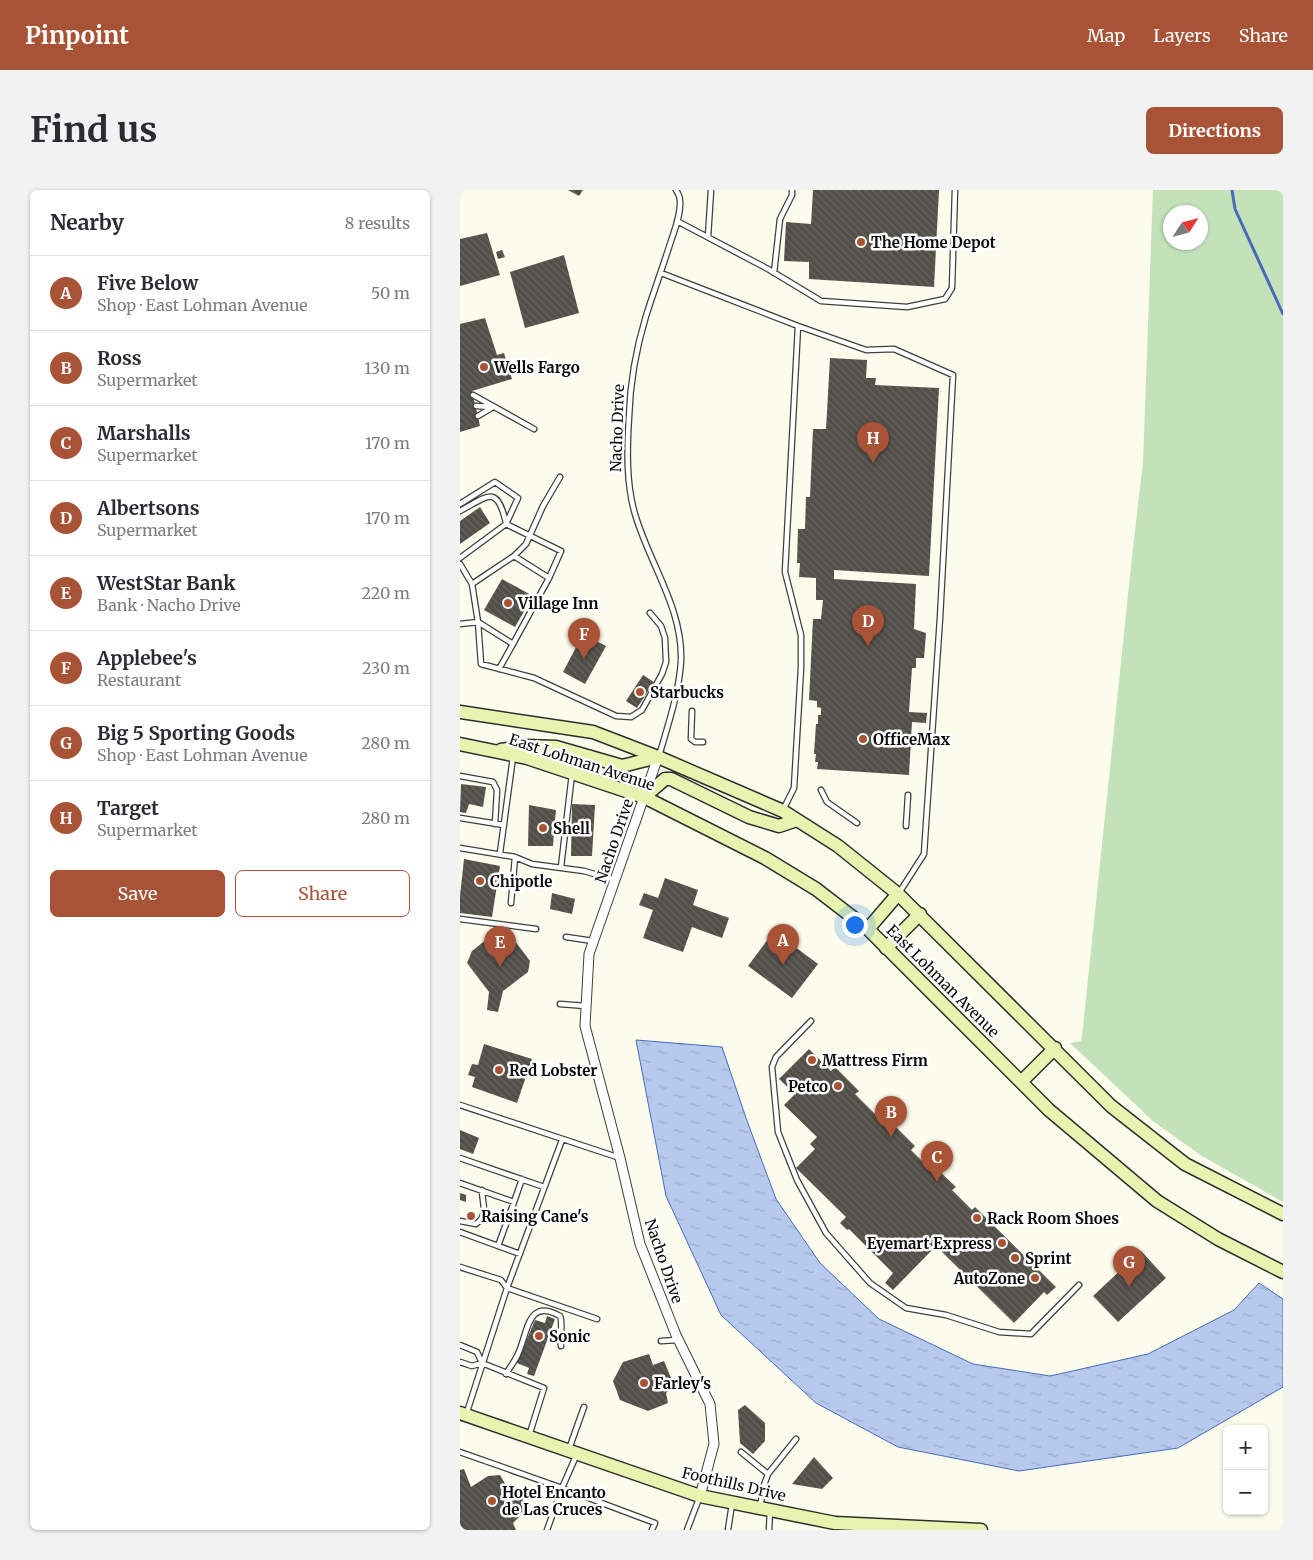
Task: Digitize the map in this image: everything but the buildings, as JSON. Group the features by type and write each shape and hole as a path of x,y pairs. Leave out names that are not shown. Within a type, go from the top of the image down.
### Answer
{"main road":[{"name":"East Lohman Avenue","path":"460,712 592,732 783,811 838,846 898,894 1055,1048 1111,1106 1185,1164 1283,1214"},
{"name":"East Lohman Avenue","path":"460,744 513,755 644,797 766,858 816,889 868,929 1049,1110 1158,1201 1218,1239 1283,1272"},
{"path":"491,751 526,746 556,747 622,766 658,758"},
{"path":"644,797 665,779 671,779 749,817 779,826 797,820"},
{"path":"868,929 898,894"},
{"path":"886,948 920,914"},
{"path":"1021,1082 1055,1048"},
{"name":"Foothills Drive","path":"463,1414 700,1496 765,1509 835,1527 981,1530"}],"street":[{"name":"Nacho Drive","path":"658,758 589,954 585,1026 620,1158 640,1244 679,1340 710,1404 714,1444 700,1496"}],"lane":[{"name":"Nacho Drive","path":"658,758 676,694 681,660 680,645 671,602 634,513 627,448 630,398 637,350 677,221 680,201 676,190"},
{"path":"708,237 711,190"},
{"path":"774,273 780,219 792,195 792,190"},
{"path":"677,221 774,273 821,301 907,307 945,299 952,288 955,190"},
{"path":"661,273 866,350 894,350 953,375 924,854 898,894"},
{"path":"783,811 794,788 801,668 801,635 785,572 798,326"},
{"path":"473,395 534,429"},
{"path":"476,406 493,407"},
{"path":"478,416 493,407"},
{"path":"472,584 514,556 526,544 543,506 560,477"},
{"path":"460,504 495,482 518,498 506,524 460,558"},
{"path":"460,511 486,497 493,497 499,501 506,524 561,551 549,578 499,669"},
{"path":"514,556 549,578"},
{"path":"460,564 472,584 478,622 481,664 534,678 616,716 631,717 642,710 662,674 666,662 665,638 661,626 650,613"},
{"path":"460,624 478,622 513,644"},
{"path":"692,710 691,739 695,742 704,742"},
{"path":"500,853 513,755"},
{"path":"562,867 572,773"},
{"path":"460,776 492,782 497,790 495,824"},
{"path":"821,790 827,802 857,823"},
{"path":"906,826 908,795"},
{"path":"460,818 504,825"},
{"path":"460,848 500,853 532,864 584,871 615,880"},
{"path":"512,903 515,857"},
{"path":"460,919 536,930"},
{"path":"566,937 593,941"},
{"path":"560,1004 586,1006"},
{"path":"811,1021 776,1057 772,1067 778,1132 796,1180 826,1233 870,1283 906,1308 946,1315 999,1332 1031,1334 1079,1285"},
{"path":"460,1105 620,1158"},
{"path":"463,1414 562,1140"},
{"path":"460,1158 544,1187"},
{"path":"498,1246 522,1180"},
{"path":"460,1183 514,1202"},
{"path":"460,1222 476,1224 480,1221 484,1214 482,1190"},
{"path":"460,1232 520,1254"},
{"path":"460,1266 500,1280 507,1288 597,1319"},
{"path":"506,1374 518,1354 530,1319 537,1312 548,1311 560,1316 562,1324 560,1331 561,1346"},
{"path":"661,1341 679,1340"},
{"path":"460,1345 477,1352 482,1363"},
{"path":"460,1362 472,1366 482,1363 544,1388 529,1437"},
{"path":"547,1530 562,1488 584,1406"},
{"path":"769,1530 765,1509 764,1485 768,1474 796,1439"},
{"path":"460,1452 655,1523 652,1530"},
{"path":"742,1452 768,1474"},
{"path":"687,1530 700,1496"},
{"path":"728,1530 732,1503"}],"green space":[{"path":"1153,190 1283,190 1283,1202 1202,1156 1154,1122 1070,1043 1081,1041 1083,1027 1143,462"}],"water":[{"path":"636,1040 722,1047 776,1199 820,1263 879,1319 973,1364 1050,1376 1148,1354 1234,1310 1259,1283 1283,1299 1283,1387 1178,1448 1019,1471 898,1447 816,1403 721,1315 666,1196"}],"waterway":[{"path":"1232,190 1235,209 1283,314"}],"place":[{"name":"The Home Depot","path":"861,242"},
{"name":"Wells Fargo","path":"484,367"},
{"name":"Target","path":"873,463"},
{"name":"Village Inn","path":"508,603"},
{"name":"Albertsons","path":"868,646"},
{"name":"Applebee's","path":"584,659"},
{"name":"Starbucks","path":"640,692"},
{"name":"OfficeMax","path":"863,739"},
{"name":"Shell","path":"543,828"},
{"name":"Chipotle","path":"480,881"},
{"name":"Five Below","path":"783,965"},
{"name":"WestStar Bank","path":"500,967"},
{"name":"Mattress Firm","path":"812,1060"},
{"name":"Red Lobster","path":"499,1070"},
{"name":"Petco","path":"838,1086"},
{"name":"Ross","path":"891,1137"},
{"name":"Marshalls","path":"937,1182"},
{"name":"Raising Cane's","path":"471,1216"},
{"name":"Rack Room Shoes","path":"977,1218"},
{"name":"Eyemart Express","path":"1002,1243"},
{"name":"Sprint","path":"1015,1258"},
{"name":"AutoZone","path":"1035,1278"},
{"name":"Big 5 Sporting Goods","path":"1129,1287"},
{"name":"Sonic","path":"539,1336"},
{"name":"Farley's","path":"644,1383"},
{"name":"Hotel Encanto de Las Cruces","path":"492,1501"}]}
